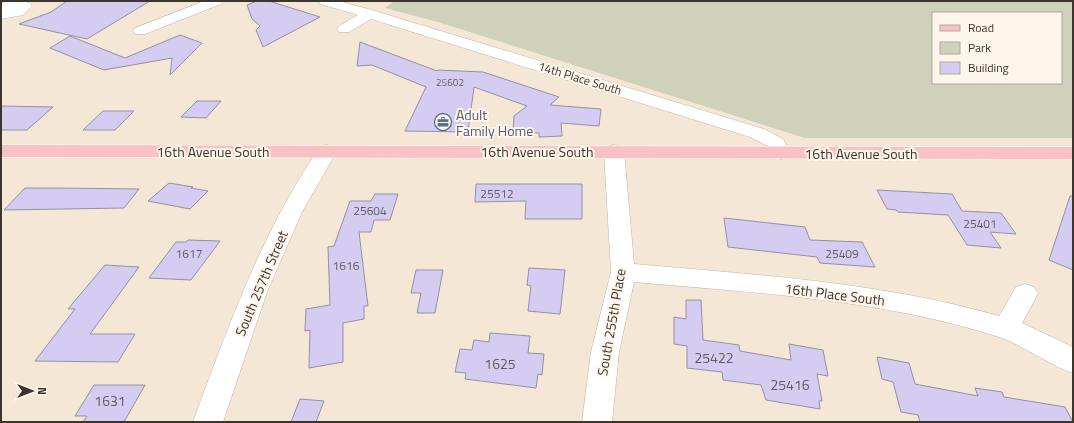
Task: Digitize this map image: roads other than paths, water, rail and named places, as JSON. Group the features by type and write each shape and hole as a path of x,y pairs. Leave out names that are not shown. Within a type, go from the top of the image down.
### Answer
{"main road":[{"name":"16th Avenue South","path":"1,151 1073,153"}],"street":[{"path":"140,31 216,1"},
{"name":"14th Place South","path":"325,1 757,132 776,143 781,153"},
{"path":"1,7 18,4 25,6 18,12 1,15"},
{"path":"344,29 370,14"},
{"name":"South 257th Street","path":"208,422 254,292 291,212 327,151"},
{"name":"South 255th Place","path":"597,422 605,352 617,305 623,272 614,151"},
{"name":"16th Place South","path":"623,272 850,294 949,312 1006,328 1073,361"},
{"path":"1006,328 1025,294"}],"place":[{"name":"Adult Family Home","path":"443,122"}]}
